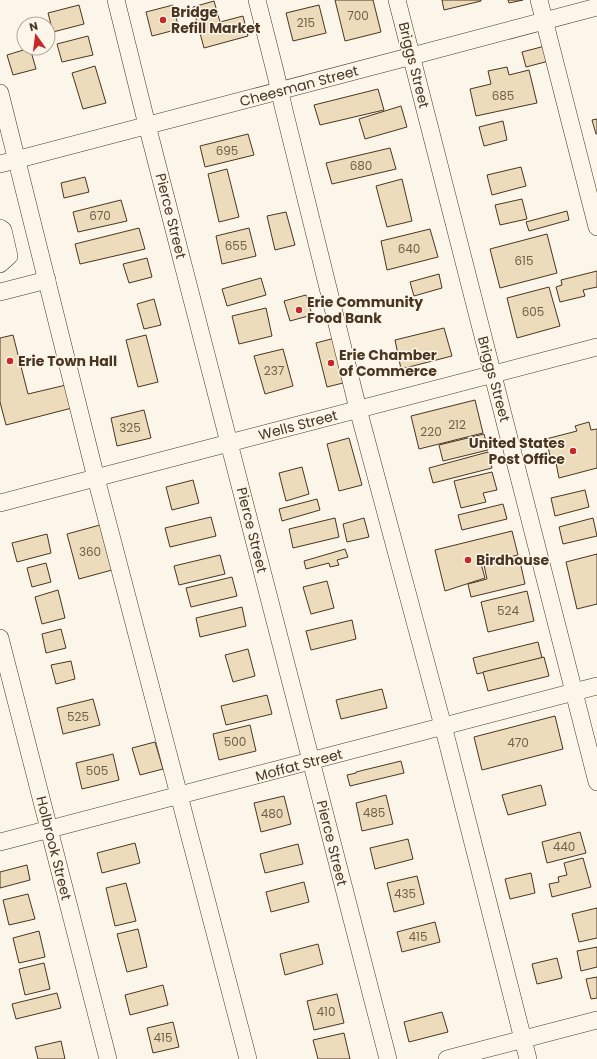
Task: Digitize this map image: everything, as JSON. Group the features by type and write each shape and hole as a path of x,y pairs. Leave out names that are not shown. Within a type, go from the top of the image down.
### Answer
{"street":[{"name":"Pierce Street","path":"116,0 388,1059"},
{"path":"256,0 280,91 358,409 528,1059"},
{"name":"Briggs Street","path":"397,0 597,782"},
{"path":"539,0 597,226"},
{"name":"Cheesman Street","path":"0,164 597,7"},
{"path":"0,93 96,478 248,1059"},
{"path":"0,228 3,230 9,256 0,264"},
{"path":"0,292 46,280"},
{"name":"Wells Street","path":"0,503 597,347"},
{"name":"Holbrook Street","path":"0,638 108,1059"},
{"name":"Moffat Street","path":"0,842 311,762 597,686"},
{"path":"447,1059 597,1020"}],"building":[{"path":"335,0 373,0 381,32 345,41"},
{"path":"442,0 481,0 481,1 444,10"},
{"path":"508,0 523,0 509,3"},
{"path":"214,1 220,22 243,16 248,36 204,48 193,7"},
{"path":"79,5 84,24 56,31 56,16 49,16 48,13"},
{"name":"Bridge Refill Market","path":"173,5 179,29 152,36 146,12"},
{"path":"319,5 326,33 293,41 286,13"},
{"path":"88,36 93,55 62,62 57,44"},
{"path":"545,46 549,61 526,67 522,52"},
{"path":"16,52 16,56 32,56 36,69 13,75 7,55"},
{"path":"95,66 106,103 83,109 72,73"},
{"path":"507,67 509,75 529,70 537,103 476,116 470,89 491,84 488,71"},
{"path":"378,89 384,110 320,125 314,105"},
{"path":"401,106 407,127 365,139 359,119"},
{"path":"597,119 597,134 596,134 592,120"},
{"path":"503,121 507,140 484,146 479,127"},
{"path":"248,134 254,155 205,167 200,146"},
{"path":"390,148 396,169 332,184 326,163"},
{"path":"521,167 526,186 492,195 487,175"},
{"path":"227,169 239,217 219,222 208,174"},
{"path":"85,177 89,192 64,198 61,183"},
{"path":"402,179 412,221 387,227 376,186"},
{"path":"522,199 527,219 500,225 495,205"},
{"path":"121,200 127,221 78,232 73,212"},
{"path":"567,211 569,220 529,231 526,222"},
{"path":"286,212 295,245 275,250 267,216"},
{"path":"139,228 145,249 80,264 75,244"},
{"path":"249,228 256,256 222,264 216,236"},
{"path":"430,229 438,257 387,270 381,241"},
{"path":"547,234 557,273 500,288 490,249"},
{"path":"147,258 152,277 129,283 123,264"},
{"path":"597,271 597,287 583,290 585,296 560,302 556,287 562,285 561,280"},
{"path":"439,274 442,288 414,296 410,282"},
{"path":"261,278 266,295 227,306 222,289"},
{"path":"549,287 560,326 517,338 507,298"},
{"name":"Erie Community Food Bank","path":"306,295 312,315 290,321 284,301"},
{"path":"154,299 161,325 144,329 137,304"},
{"path":"266,308 272,336 239,344 232,316"},
{"path":"444,328 452,356 401,369 395,340"},
{"name":"Erie Town Hall","path":"13,335 28,394 66,385 72,408 6,425 0,402 0,338"},
{"path":"146,335 158,382 138,387 126,340"},
{"name":"Erie Chamber of Commerce","path":"335,338 347,382 327,387 316,343"},
{"path":"283,349 293,386 265,394 254,356"},
{"path":"475,400 483,433 419,449 411,416"},
{"path":"144,410 151,438 117,446 111,418"},
{"name":"United States Post Office","path":"589,422 591,430 597,429 597,468 559,478 556,463 552,464 546,439 577,431 575,426"},
{"path":"484,434 488,450 443,461 439,445"},
{"path":"349,438 362,485 339,491 327,444"},
{"path":"488,452 492,468 433,483 429,468"},
{"path":"302,467 309,494 286,501 279,473"},
{"path":"492,472 497,490 483,493 486,502 461,508 454,481"},
{"path":"193,480 199,503 172,510 166,487"},
{"path":"585,490 589,507 555,516 551,498"},
{"path":"317,499 320,510 282,521 279,509"},
{"path":"503,504 507,519 462,530 458,515"},
{"path":"211,517 216,536 170,547 165,528"},
{"path":"335,518 339,537 293,548 289,529"},
{"path":"364,518 369,537 347,542 343,524"},
{"path":"593,518 597,536 563,544 559,527"},
{"path":"100,525 112,570 79,579 67,534"},
{"name":"Birdhouse","path":"512,531 518,555 481,564 485,578 445,591 435,550"},
{"path":"47,534 51,553 17,562 12,543"},
{"path":"345,549 348,557 337,560 339,565 330,567 329,563 306,569 304,561"},
{"path":"597,554 597,604 577,609 566,562"},
{"path":"220,555 225,574 179,585 174,566"},
{"path":"519,557 525,584 471,597 468,584 487,579 484,565"},
{"path":"46,563 51,582 32,587 27,568"},
{"path":"232,577 237,596 191,607 186,588"},
{"path":"327,581 334,608 311,614 303,587"},
{"path":"58,590 65,618 42,624 35,597"},
{"path":"527,591 534,621 488,632 481,602"},
{"path":"242,607 246,626 200,637 196,618"},
{"path":"352,620 356,639 311,650 306,631"},
{"path":"61,629 66,648 46,653 42,634"},
{"path":"538,642 542,658 477,674 473,658"},
{"path":"248,649 255,676 233,682 225,655"},
{"path":"544,657 549,676 488,691 483,672"},
{"path":"71,661 75,679 56,684 51,665"},
{"path":"382,689 387,708 341,719 336,700"},
{"path":"267,695 272,714 226,725 221,706"},
{"path":"93,699 100,725 63,734 57,708"},
{"path":"555,716 563,749 482,770 474,737"},
{"path":"250,725 256,751 219,760 213,734"},
{"path":"155,742 163,769 140,775 132,748"},
{"path":"113,754 119,780 82,789 76,763"},
{"path":"401,761 404,773 350,786 347,775"},
{"path":"541,785 546,805 508,815 502,795"},
{"path":"386,795 393,824 362,831 356,803"},
{"path":"284,796 291,824 261,832 254,803"},
{"path":"580,832 586,853 547,863 542,842"},
{"path":"408,839 413,859 375,869 370,848"},
{"path":"135,843 140,863 102,873 97,853"},
{"path":"298,844 303,864 265,873 260,854"},
{"path":"583,858 591,887 552,897 549,884 559,882 558,877 567,875 564,863"},
{"path":"27,865 30,880 0,888 0,872"},
{"path":"531,873 535,893 510,899 505,879"},
{"path":"417,876 424,904 394,912 387,883"},
{"path":"304,882 309,902 271,912 266,892"},
{"path":"126,883 136,921 115,926 106,888"},
{"path":"28,894 35,919 9,925 3,900"},
{"path":"597,908 597,938 579,942 572,914"},
{"path":"435,922 440,942 402,952 397,932"},
{"path":"138,929 147,967 127,972 117,934"},
{"path":"39,931 45,957 19,963 13,938"},
{"path":"318,944 323,964 285,975 280,954"},
{"path":"597,947 597,967 581,971 577,951"},
{"path":"557,958 562,978 537,984 532,964"},
{"path":"44,963 50,989 25,995 19,969"},
{"path":"597,977 597,998 591,999 586,979"},
{"path":"163,985 168,1005 130,1015 125,995"},
{"path":"57,993 61,1008 16,1019 12,1004"},
{"path":"337,994 344,1023 314,1030 307,1001"},
{"path":"442,1012 448,1032 409,1042 404,1022"},
{"path":"173,1022 179,1047 153,1053 147,1028"},
{"path":"344,1033 350,1059 318,1059 313,1040"},
{"path":"61,1041 65,1059 38,1059 35,1047"}],"place":[{"name":"Bridge Refill Market","path":"163,20"},
{"name":"Erie Community Food Bank","path":"299,310"},
{"name":"Erie Town Hall","path":"10,361"},
{"name":"Erie Chamber of Commerce","path":"331,363"},
{"name":"United States Post Office","path":"573,451"},
{"name":"Birdhouse","path":"468,560"}]}
